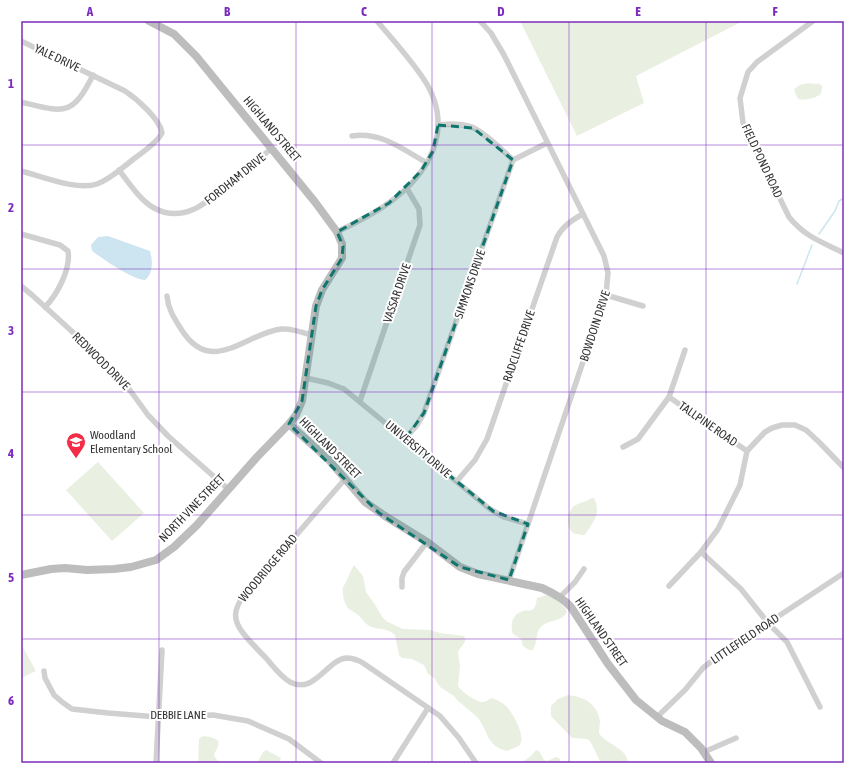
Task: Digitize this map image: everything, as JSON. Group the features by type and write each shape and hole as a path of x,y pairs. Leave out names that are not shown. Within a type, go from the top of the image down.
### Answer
{"street":[{"name":"HIGHLAND STREET","path":"149,21 170,31 182,41 272,148 315,202 337,232 343,246 342,258 321,292 316,306 306,378 300,406 289,424 328,459 362,499 385,516 427,542 464,570 542,588 560,597 571,607 608,664 630,694 641,706 657,717 685,732 704,752 711,763"},
{"path":"337,232 382,208 393,200 418,175 427,163 435,146 438,125 435,105 426,82 377,21"},
{"name":"BOWDOIN DRIVE","path":"480,21 490,31 500,47 604,256 607,266 608,279 606,295 509,580"},
{"name":"FIELD POND ROAD","path":"813,21 757,62 748,72 740,98 742,117 743,123 783,206 791,219 798,228 807,235 844,253"},
{"name":"YALE DRIVE","path":"21,42 121,88 134,98 154,118 162,130 158,140 119,170"},
{"path":"21,102 57,110 68,107 81,97 93,75"},
{"path":"438,125 457,125 473,128 481,132 513,160 547,143"},
{"path":"352,136 368,136 385,140 427,163"},
{"name":"FORDHAM DRIVE","path":"119,170 147,203 163,212 172,214 182,213 191,211 206,203 272,148"},
{"name":"SIMMONS DRIVE","path":"405,439 418,425 424,414 513,160"},
{"path":"21,171 64,183 84,186 100,183 119,170"},
{"name":"VASSAR DRIVE","path":"360,401 420,225 418,206 406,187"},
{"name":"RADCLIFFE DRIVE","path":"457,482 475,460 487,439 557,237 560,231 569,222 583,214"},
{"path":"21,234 60,245 68,251 68,264 61,283 56,295 45,307"},
{"name":"REDWOOD DRIVE","path":"21,286 93,351 124,382 148,415 160,428 228,488"},
{"path":"606,295 644,306"},
{"path":"167,296 170,310 182,331 194,344 206,351 223,351 282,329 311,335"},
{"path":"623,447 638,439 669,397 685,350"},
{"name":"UNIVERSITY DRIVE","path":"306,378 336,385 344,389 493,511 504,517 528,524"},
{"name":"TALLPINE ROAD","path":"669,397 747,451"},
{"name":"NORTH VINE STREET","path":"21,575 51,569 114,569 130,567 156,560 174,548 228,488 289,424"},
{"path":"669,586 701,552 718,529 740,485 747,451 765,432 782,425 795,425 806,430 820,442 844,468"},
{"name":"WOODRIDGE ROAD","path":"345,479 244,595 236,609 238,625 250,642 290,682 298,684 309,682 345,658 363,663 377,671 448,724 460,738 476,763"},
{"path":"402,587 404,572 427,542"},
{"path":"701,552 741,589 768,623 787,642 820,707"},
{"path":"560,597 575,582 584,569"},
{"name":"LITTLEFIELD ROAD","path":"657,717 685,690 703,668 713,660 727,653 768,623 844,573"},
{"path":"156,763 162,650"},
{"name":"DEBBIE LANE","path":"44,671 45,678 54,695 71,708 158,717 213,715 248,721 290,739 321,763"},
{"path":"393,763 428,708"},
{"path":"704,752 736,738"}],"highlighted area":[{"path":"438,125 473,128 513,160 424,413 405,439 493,511 528,524 509,580 460,567 379,513 289,424 302,401 316,306 322,290 342,258 343,246 337,232 389,203 421,171 433,151"}],"green space":[{"path":"520,21 743,21 636,76 644,103 577,136"},
{"path":"808,83 821,85 822,90 820,95 804,100 798,99 794,90 795,88 802,84"},
{"path":"98,462 144,513 112,541 66,490"},
{"path":"594,498 596,503 596,517 585,535 578,535 570,530 568,519 570,511 574,506"},
{"path":"354,565 363,576 366,592 383,618 388,622 403,629 430,630 440,633 464,636 465,642 458,652 460,666 459,688 480,702 484,702 492,698 506,706 515,719 520,731 521,742 519,746 507,751 495,746 478,718 454,696 440,687 434,678 428,674 424,665 412,659 402,658 399,655 395,635 387,630 368,625 348,608 344,599 343,587"},
{"path":"547,595 563,606 567,611 563,617 544,624 539,629 533,650 529,650 523,646 521,639 513,634 513,620 519,612 533,609 536,605 537,598"},
{"path":"21,644 36,671 21,678"},
{"path":"568,695 584,699 593,705 600,721 599,733 602,737 624,753 628,763 601,763 590,741 587,739 572,738 551,716 551,706 558,699"},
{"path":"204,736 214,738 218,741 219,743 214,755 218,760 224,763 198,763 199,739"},
{"path":"266,750 281,758 279,763 257,763 263,752"},
{"path":"536,750 539,751 544,760 547,761 556,757 559,758 561,763 523,763"}],"water":[{"path":"108,236 150,251 152,267 150,274 145,280 133,277 110,264 92,251 91,245 98,237"}],"waterway":[{"path":"819,234 835,211 839,201 844,198"},
{"path":"797,284 812,245"}],"place":[{"name":"Woodland Elementary School","path":"76,459"}]}
